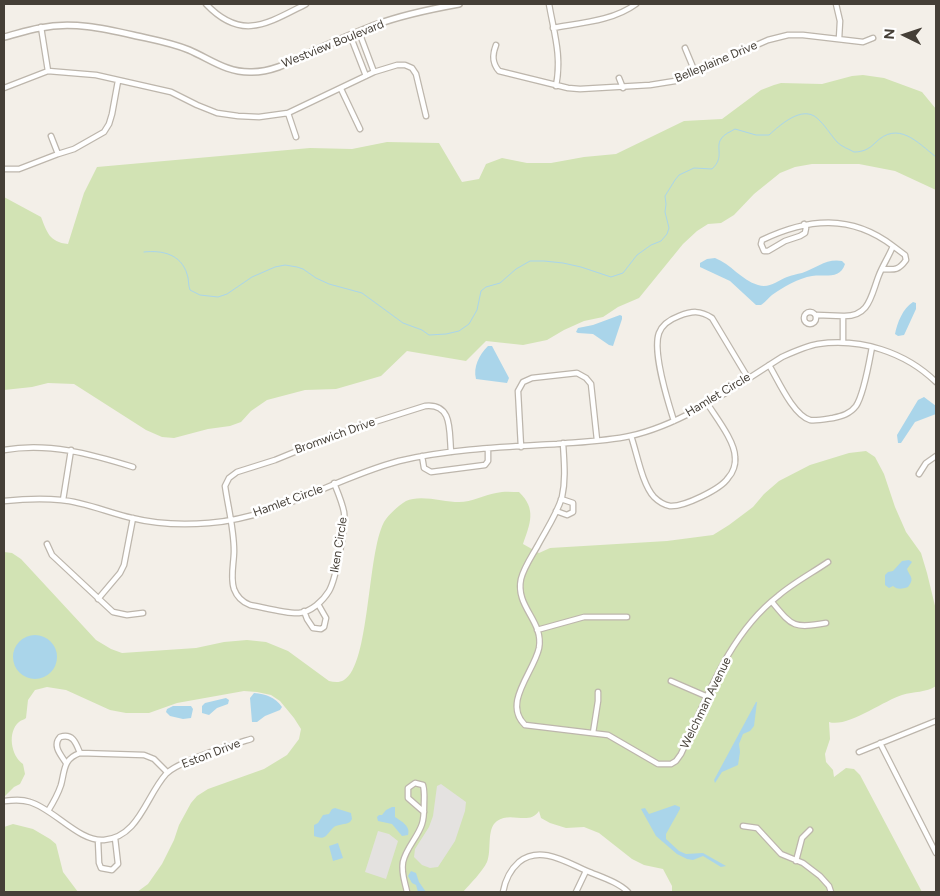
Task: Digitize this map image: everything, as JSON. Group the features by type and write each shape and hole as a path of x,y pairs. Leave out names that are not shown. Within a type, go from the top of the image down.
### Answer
{"street":[{"path":"206,4 213,11 232,23 253,27 273,21 306,4"},
{"name":"Westview Boulevard","path":"4,37 41,27 66,25 111,30 168,43 190,50 217,65 237,71 252,72 287,64 376,25 443,5 459,4"},
{"path":"549,4 559,58 556,86"},
{"path":"553,28 606,18 636,4"},
{"path":"836,4 840,21 839,40"},
{"path":"41,27 48,71"},
{"path":"359,32 374,72"},
{"name":"Belleplaine Drive","path":"496,45 493,52 493,62 499,71 556,86 580,89 623,88 662,84 695,72 768,40 788,35 863,42 873,38"},
{"path":"350,36 366,76"},
{"path":"685,48 695,72"},
{"path":"4,88 48,71 96,75 171,92 217,113 259,117 288,114 374,72 397,65 405,65 412,68 416,74 426,116"},
{"path":"620,78 623,88"},
{"path":"4,169 19,169 74,150 104,132 112,114 118,81"},
{"path":"341,89 360,129"},
{"path":"288,114 296,137"},
{"path":"51,136 58,154"},
{"path":"804,224 806,228 805,233 764,251 761,244 762,240 781,231 804,224 829,222 853,225 879,235 905,255 906,260 900,268 896,270 883,269"},
{"path":"781,231 785,241"},
{"path":"817,315 852,316 862,312 868,305 893,246"},
{"path":"674,421 661,379 657,340 659,332 664,325 694,311 704,313 712,318 748,378"},
{"path":"843,316 843,342"},
{"name":"Hamlet Circle","path":"4,501 63,500 133,518 159,522 210,523 230,520 267,511 293,502 373,469 422,456 631,436 674,421 769,365 797,350 817,344 843,342 872,347 906,359 927,373 936,382"},
{"path":"769,365 800,415 811,420 830,418 849,414 856,407 860,398 872,347"},
{"path":"521,447 518,391 523,382 532,378 577,373 586,378 591,384 597,440"},
{"path":"631,436 648,488 654,497 670,506 695,499 728,480 736,458 733,448 707,403"},
{"name":"Bromwich Drive","path":"230,520 226,486 229,478 237,472 275,460 346,431 386,418 425,406 434,405 442,409 448,417 451,452"},
{"name":"Welchman Avenue","path":"563,443 565,466 561,499 521,578 522,602 534,620 539,646 517,700 517,715 525,725 608,735 658,764 671,764 681,754 722,666 738,638 753,619 772,602 828,562"},
{"path":"4,450 31,447 71,450 101,456 134,466"},
{"path":"422,456 424,468 431,472 485,465 488,461 488,449"},
{"path":"63,500 71,450"},
{"path":"919,474 926,463 936,456"},
{"name":"Iken Circle","path":"318,604 329,591 344,526 341,501 334,484"},
{"path":"556,511 567,515 573,512 573,503 561,499"},
{"path":"98,599 120,573 124,565 133,518"},
{"path":"230,520 234,551 233,582 238,598 250,605 299,613 318,604 326,618 324,627 321,629 313,628 304,611"},
{"path":"47,544 52,555 113,612 119,614 143,613"},
{"path":"772,602 793,624 800,626 826,623"},
{"path":"537,630 584,617 627,617"},
{"path":"671,681 708,697"},
{"path":"593,733 598,692"},
{"path":"859,752 936,721"},
{"path":"66,763 56,745 56,741 60,737 69,736 74,739 80,753"},
{"name":"Eston Drive","path":"98,840 115,838 134,825 167,772 196,758 251,739"},
{"path":"880,743 936,853"},
{"path":"48,811 60,785 66,763 72,756 80,753 144,755 154,759 167,772"},
{"path":"407,892 402,870 404,856 422,826 424,812 423,786 415,783 408,788 408,798 424,812"},
{"path":"4,801 18,800 31,802 88,837 98,840 101,868 112,870 118,864 115,838"},
{"path":"743,826 757,828 781,854 803,863 820,876 829,886 831,892"},
{"path":"796,861 802,838 810,830"},
{"path":"502,892 508,876 514,867 523,859 535,854 559,859 586,870 605,878 628,892"},
{"path":"576,892 586,870"},
{"path":"406,884 411,892"}],"green space":[{"path":"863,75 884,78 922,92 936,109 936,190 895,171 859,164 812,164 795,167 780,173 754,194 734,215 721,223 708,224 697,231 683,244 639,298 618,307 603,317 584,321 547,340 523,345 486,341 466,361 407,351 381,376 336,389 305,390 267,400 251,411 241,422 174,438 162,437 146,430 74,384 48,383 4,390 4,197 41,217 47,232 53,239 68,244 84,193 97,167 310,148 352,149 387,142 439,143 462,182 479,179 486,164 502,158 527,163 551,163 616,154 684,121 722,119 761,90 781,83 822,84"},
{"path":"866,451 875,457 884,474 895,507 906,532 921,553 927,573 936,610 936,686 928,690 894,698 855,718 837,723 829,722 830,739 825,754 826,762 833,770 834,777 846,768 854,769 860,775 922,892 672,892 672,886 663,869 644,865 632,859 599,833 584,827 566,828 550,823 541,818 539,811 530,817 508,817 497,821 490,834 487,862 463,892 137,892 148,884 162,864 179,825 197,796 208,789 264,769 287,755 299,739 301,729 280,701 271,695 257,692 244,691 177,703 149,713 126,713 110,710 66,690 47,687 35,690 28,700 26,718 15,726 12,738 13,750 23,764 25,774 20,784 4,797 4,552 12,553 21,559 96,640 111,649 122,653 196,648 224,642 247,640 266,642 288,651 329,681 338,682 344,680 352,670 359,653 364,632 378,537 388,516 406,501 425,498 464,502 499,492 519,492 525,498 530,511 530,523 523,544 539,553 550,548 667,541 713,535 753,507 779,481 810,465 849,453"},
{"path":"13,824 33,829 56,844 63,872 78,892 4,892 4,827"}],"shaded area":[{"path":"441,784 466,802 465,811 455,841 438,867 430,868 422,865 414,857 415,849 429,827 433,816 437,786"},
{"path":"378,831 389,834 398,841 386,879 365,872"}],"water":[{"path":"715,258 746,280 762,286 773,284 826,262 837,260 845,264 843,269 836,274 812,276 791,283 776,292 761,305 756,305 730,281 700,267 700,263 707,259"},
{"path":"913,302 916,303 916,309 904,335 898,336 895,334 899,321 903,312"},
{"path":"620,315 622,319 613,346 593,334 576,332 578,328 593,325"},
{"path":"488,346 492,346 509,378 507,383 476,379 477,361"},
{"path":"924,397 936,406 936,414 915,422 901,443 898,443 897,435 918,400"},
{"path":"909,560 912,562 907,569 912,579 908,587 900,589 893,586 889,588 885,585 885,575 893,571 902,561"},
{"path":"35,635 47,639 53,645 57,657 53,669 47,675 35,679 23,675 17,669 13,657 17,645 23,639"},
{"path":"254,693 270,697 282,707 280,710 265,716 257,722 252,722 250,698"},
{"path":"226,698 229,700 228,704 217,708 209,715 202,713 202,706 205,703"},
{"path":"756,702 754,726 750,731 743,734 739,744 738,765 722,772 715,783 714,780"},
{"path":"173,706 191,706 193,709 191,718 183,719 170,716 166,712 167,709"},
{"path":"675,805 680,807 680,809 666,834 666,839 679,851 686,854 703,853 726,866 721,867 703,856 693,860 687,859 677,854 656,836 641,809 645,808 649,814"},
{"path":"392,807 395,807 395,817 407,826 408,835 402,836 392,824 378,821 377,817 379,815 382,815"},
{"path":"335,808 351,813 352,819 350,822 336,826 324,837 314,836 314,825 318,823 323,815 329,814"},
{"path":"338,843 343,858 333,861 329,846"},
{"path":"411,871 416,873 419,882 426,892 418,892 416,885 412,883 408,876"}],"waterway":[{"path":"144,252 164,253 176,258 184,267 188,276 190,290 200,295 218,297 227,294 252,277 275,267 285,265 303,269 329,284 362,293 403,323 422,330 429,335 446,334 459,331 469,324 477,310 481,291 486,287 500,283 516,269 530,261 563,263 611,277 623,273 637,255 651,245 661,241 667,234 669,228 665,212 665,196 675,180 679,175 694,168 712,169 718,161 719,142 725,134 735,129 756,135 769,135 792,118 805,114 817,118 839,144 854,152 868,148 883,136 899,133 914,140 936,157"}]}
